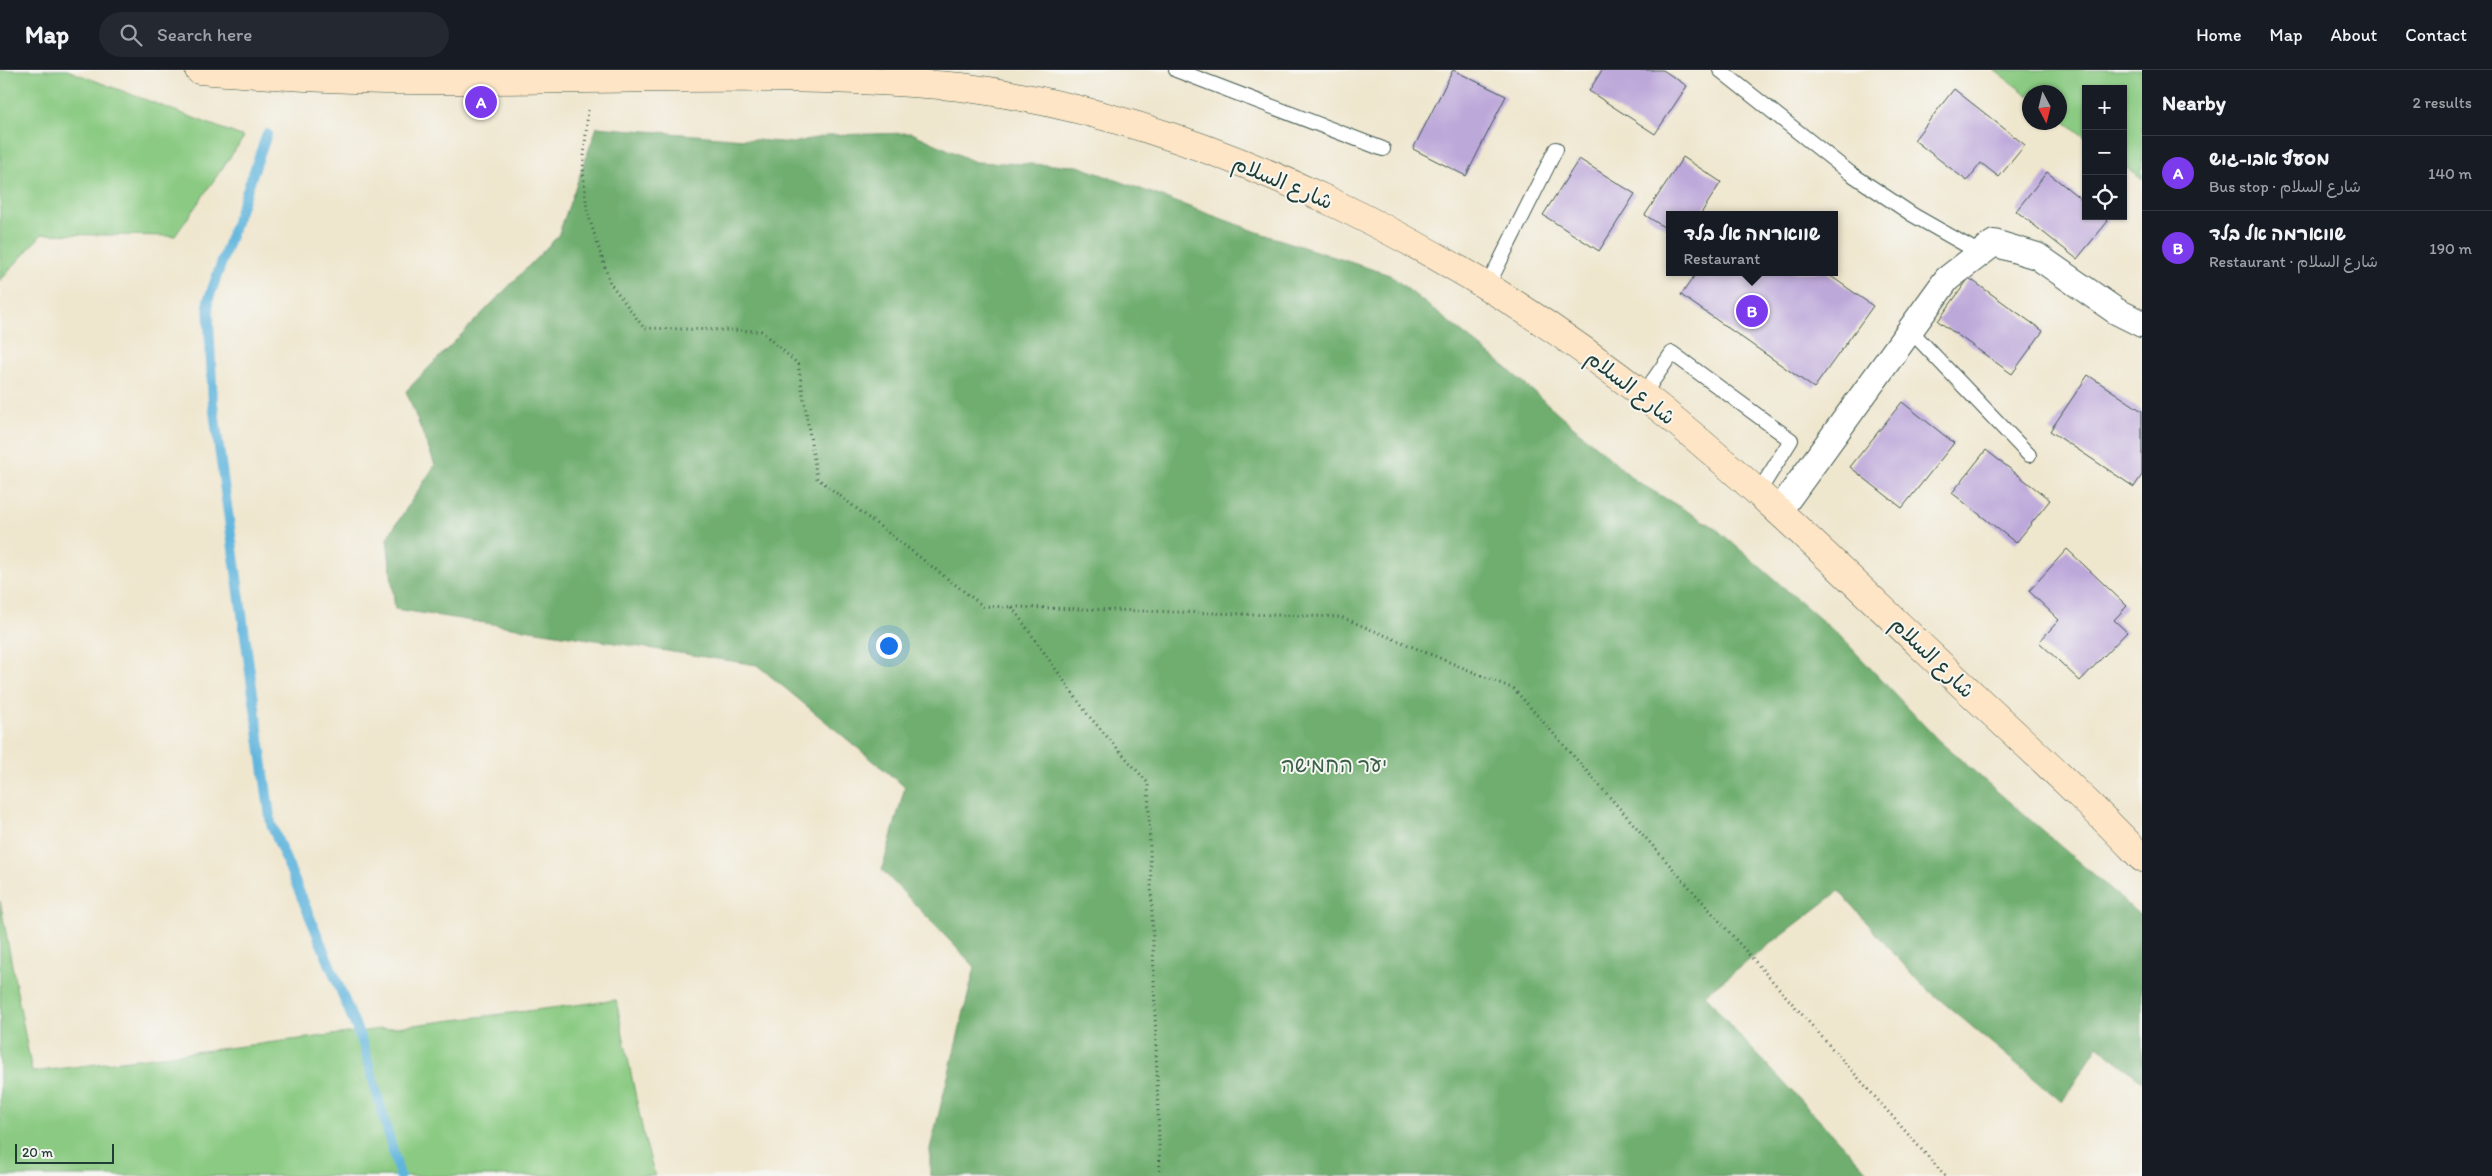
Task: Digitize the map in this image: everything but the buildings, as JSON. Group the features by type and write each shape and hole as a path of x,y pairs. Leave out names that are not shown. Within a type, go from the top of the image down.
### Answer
{"main road":[{"name":"شارع السلام","path":"199,70 304,78 411,80 521,74 591,78 796,72 867,78 963,88 1035,101 1103,117 1198,147 1272,176 1398,236 1486,286 1570,340 1642,395 1779,511 2142,858"}],"street":[{"path":"1779,511 1947,280 1994,243 2037,256 2116,311 2142,324"}],"lane":[{"path":"1176,70 1383,149"},
{"path":"1720,70 1850,173 1913,215 1980,253"},
{"path":"1486,286 1556,149"},
{"path":"1910,330 2029,455"},
{"path":"1642,395 1672,353 1791,440 1758,493"}],"path":[{"path":"591,78 583,168 587,211 610,283 644,328 761,330 798,364 817,478 983,606 1341,617 1514,689 1945,1176"},
{"path":"1012,606 1088,715 1148,783 1160,1176"}],"green space":[{"path":"0,70 67,70 244,137 175,236 42,234 0,281"},
{"path":"1994,70 2142,70 2142,179 2127,168 2127,85 2082,85 2082,135 2067,123 2067,85 2022,85 2022,91"},
{"name":"יער החמישה","path":"597,127 793,143 829,135 912,133 975,162 1078,166 1263,234 1390,275 1504,366 1636,481 1714,527 1842,638 1938,740 2142,917 2142,1081 2098,1046 2062,1102 1920,983 1839,891 1705,994 1734,1030 1872,1176 930,1176 930,1149 975,967 882,870 905,787 757,665 395,609 387,538 435,465 406,391 558,236"},
{"path":"0,901 32,1072 616,1000 644,1137 655,1176 0,1176"}],"waterway":[{"path":"267,134 208,301 213,404 271,824 363,1044 400,1176"}],"place":[{"name":"מסעף אבו-גוש","path":"481,102"},
{"name":"שווארמה אל בלד","path":"1752,311"}]}
